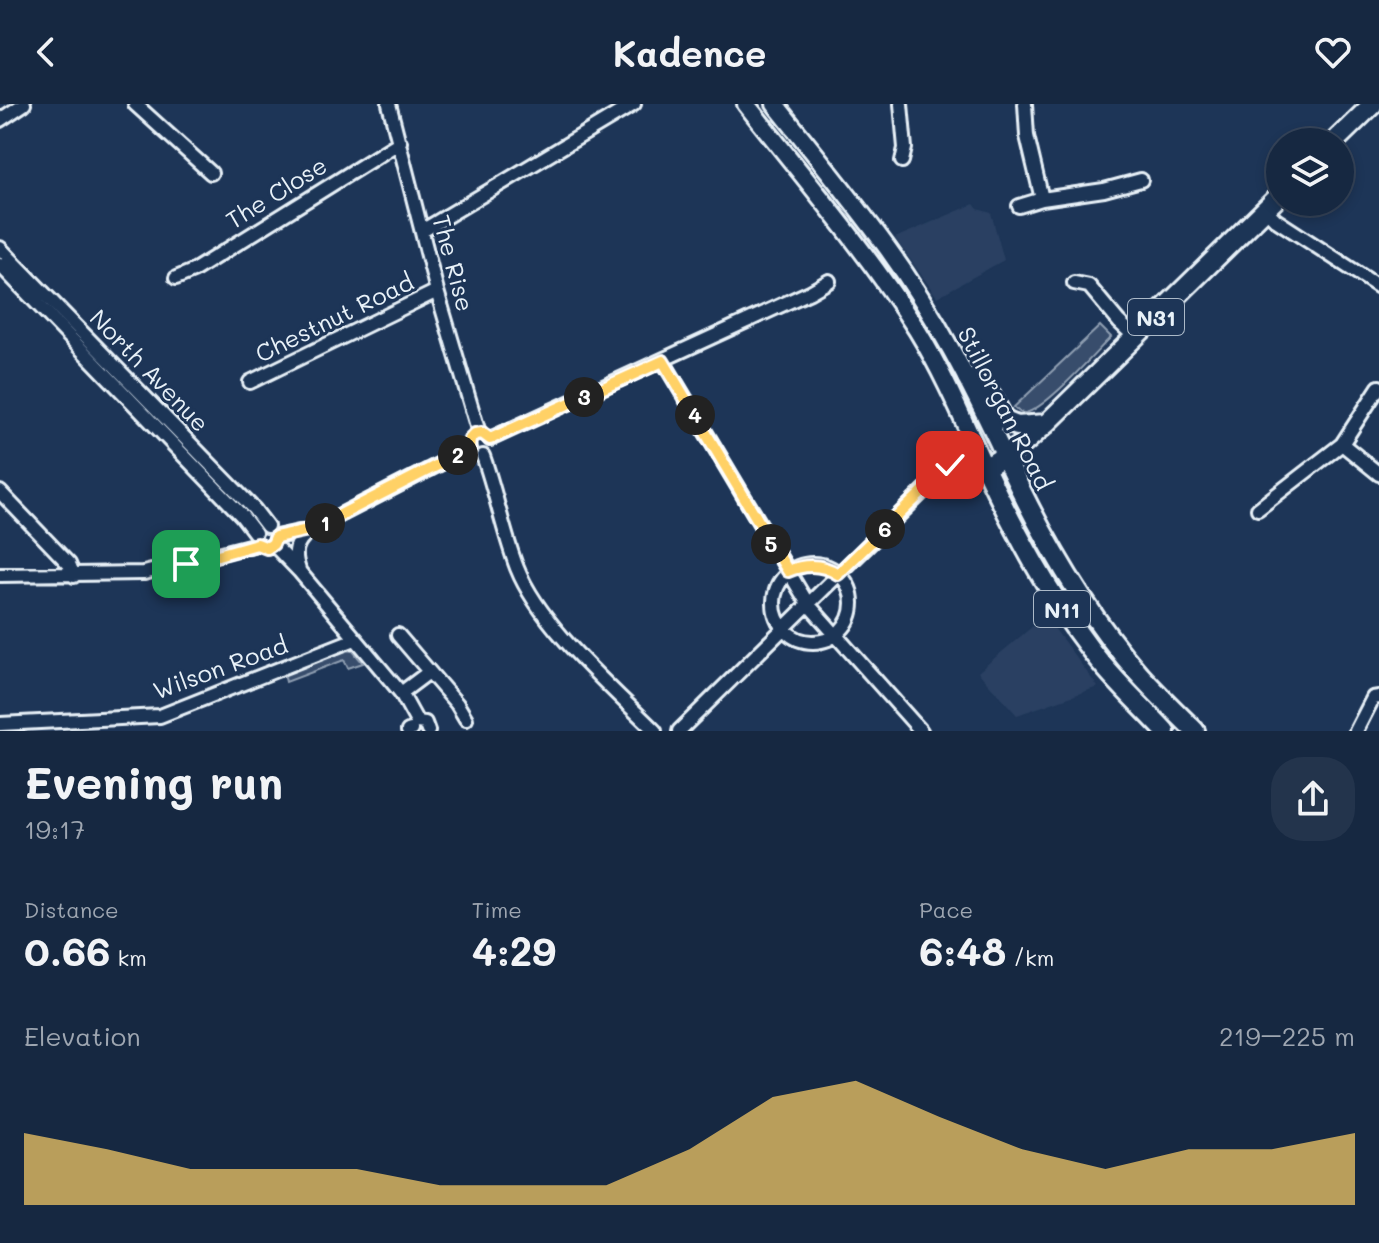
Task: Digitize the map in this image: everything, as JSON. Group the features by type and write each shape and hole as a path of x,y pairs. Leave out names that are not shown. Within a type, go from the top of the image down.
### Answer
{"highway":[{"path":"1348,128 1373,104"},
{"name":"N31","path":"985,468 1005,457 1046,424 1265,209"},
{"path":"967,377 990,394 1005,421 1017,426 1046,424"},
{"name":"Stillorgan Road","path":"1005,457 1024,498 1083,599 1140,675 1195,731"},
{"name":"Stillorgan Road","path":"985,468 1014,527 1062,609 1091,651 1165,731"}],"main road":[{"name":"Stillorgan Road","path":"746,104 884,281 918,332 985,468"},
{"name":"Stillorgan Road","path":"775,104 888,249 967,377 1005,457"},
{"path":"967,377 980,411 978,428 967,428"}],"street":[{"path":"0,120 24,104"},
{"path":"135,104 211,173"},
{"name":"The Rise","path":"389,104 437,291 484,436"},
{"path":"422,231 634,104"},
{"path":"901,104 905,148 902,161"},
{"path":"1025,104 1027,136 1042,199"},
{"name":"The Close","path":"176,278 193,271 400,142"},
{"path":"1019,206 1141,180"},
{"path":"1128,185 1133,198"},
{"path":"1265,209 1276,220 1379,287"},
{"name":"North Avenue","path":"0,248 267,526"},
{"name":"North Avenue","path":"0,265 242,516 256,538"},
{"path":"469,449 470,439 484,436 663,361 829,281"},
{"path":"1074,283 1089,286 1135,337"},
{"name":"Chestnut Road","path":"250,382 437,291"},
{"path":"663,361 808,604 921,731"},
{"path":"1258,509 1342,444 1379,387"},
{"path":"469,449 477,456 483,456 491,447 484,436"},
{"path":"1342,444 1379,474"},
{"path":"428,731 425,723 412,728 401,693 275,541 275,531 267,526 258,528 256,538 263,548 275,541 313,529 469,449"},
{"path":"483,456 517,568 533,599 560,634 655,731"},
{"path":"679,731 950,465"},
{"path":"0,492 69,564 74,576"},
{"path":"299,571 294,555 296,547 313,529"},
{"path":"0,575 144,573 174,567 256,538"},
{"path":"821,566 838,574 850,591 852,603 845,626 837,634 828,639 808,642 784,628 774,608 774,598 780,580 788,571 821,566"},
{"path":"398,635 457,704 466,719"},
{"name":"Wilson Road","path":"0,724 160,716 355,639"},
{"path":"401,693 429,672"},
{"path":"1356,731 1376,698"}],"shaded area":[{"path":"974,204 978,209 991,213 1004,260 937,297 895,238"},
{"path":"1100,326 1111,337 1070,380 1034,410 1021,413 1014,407"},
{"path":"1045,616 1098,687 1017,715 978,672"},
{"path":"344,650 353,651 363,663 348,668 344,660 286,682 284,674"}],"route":[{"path":"186,564 257,544 267,548 276,537 313,529 469,449 470,439 475,434 482,433 490,439 663,361 788,571 821,566 838,574 950,465"}]}
